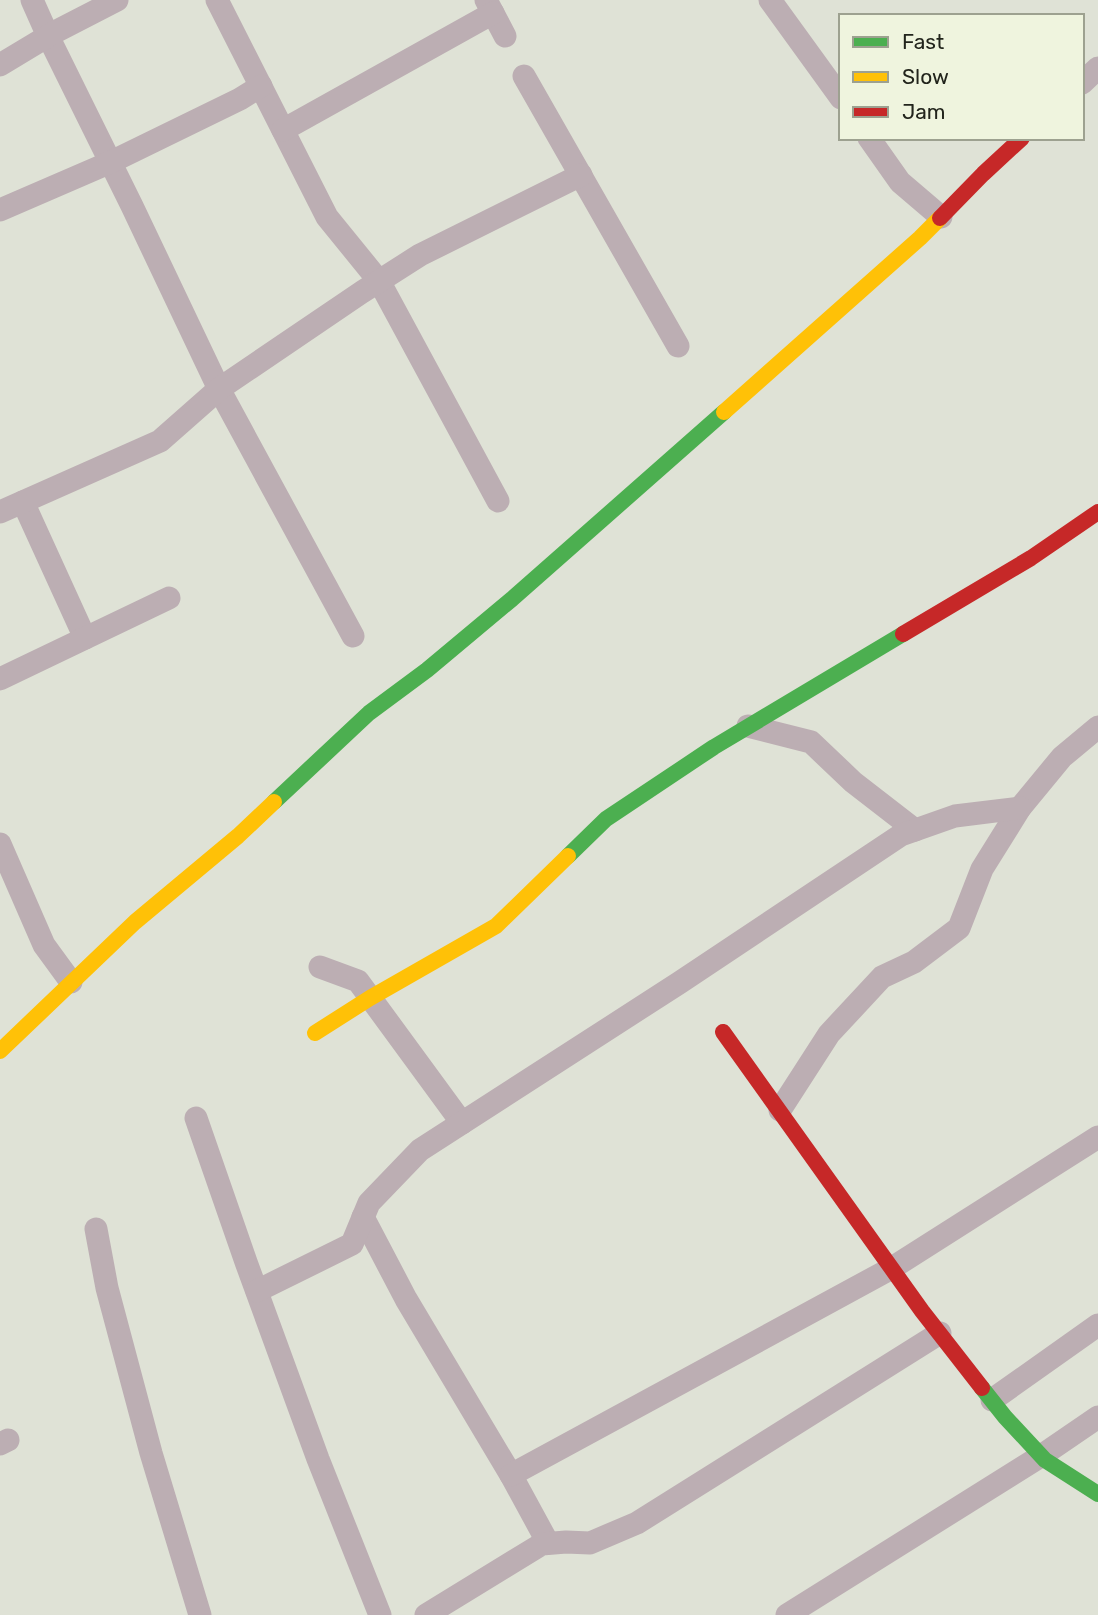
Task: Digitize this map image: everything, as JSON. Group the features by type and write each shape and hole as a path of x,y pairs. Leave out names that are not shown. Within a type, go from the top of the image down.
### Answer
{"street":[{"path":"32,0 219,389 353,636"},
{"path":"0,65 117,0"},
{"path":"217,0 327,217 379,281 498,501"},
{"path":"770,0 839,95"},
{"path":"283,130 489,7 505,36"},
{"path":"1084,81 1098,68"},
{"path":"524,76 677,346"},
{"path":"0,210 111,162 240,99 261,86"},
{"path":"870,140 900,182 941,217"},
{"path":"0,1051 135,922 238,836 369,713 427,670 522,590 920,238 1020,140"},
{"path":"0,512 160,441 219,389 420,255 581,175"},
{"path":"23,502 85,638"},
{"path":"315,1033 370,998 496,926 606,819 714,747 1031,558 1098,512"},
{"path":"0,679 169,598"},
{"path":"748,726 811,741 853,782 915,830"},
{"path":"780,1110 829,1034 882,977 914,962 959,928 982,869 1020,808 1062,757 1098,727"},
{"path":"257,1291 352,1244 369,1203 420,1150 679,983 901,835 955,816 1020,808"},
{"path":"0,845 44,945 71,982"},
{"path":"320,967 358,981 462,1123"},
{"path":"723,1032 892,1268 1005,1417 1041,1457 1098,1494"},
{"path":"196,1118 318,1459 380,1615"},
{"path":"511,1475 892,1268 1098,1137"},
{"path":"363,1217 406,1299 511,1475 548,1543"},
{"path":"96,1229 107,1288 150,1452 201,1615"},
{"path":"992,1400 1098,1325"},
{"path":"426,1615 542,1544 590,1543 637,1523 940,1333"},
{"path":"787,1615 1041,1457 1098,1417"}],"traffic: fast":[{"path":"274,802 369,713 427,670 512,599 724,412"},
{"path":"568,856 606,819 714,747 903,634"},
{"path":"982,1388 1045,1460 1098,1494"}],"traffic: slow":[{"path":"724,412 940,218"},
{"path":"0,1051 135,922 238,836 274,802"},
{"path":"315,1033 370,998 496,926 568,856"}],"traffic: jam":[{"path":"940,218 1020,140"},
{"path":"903,634 1031,558 1098,512"},
{"path":"723,1032 922,1311 982,1388"}]}
